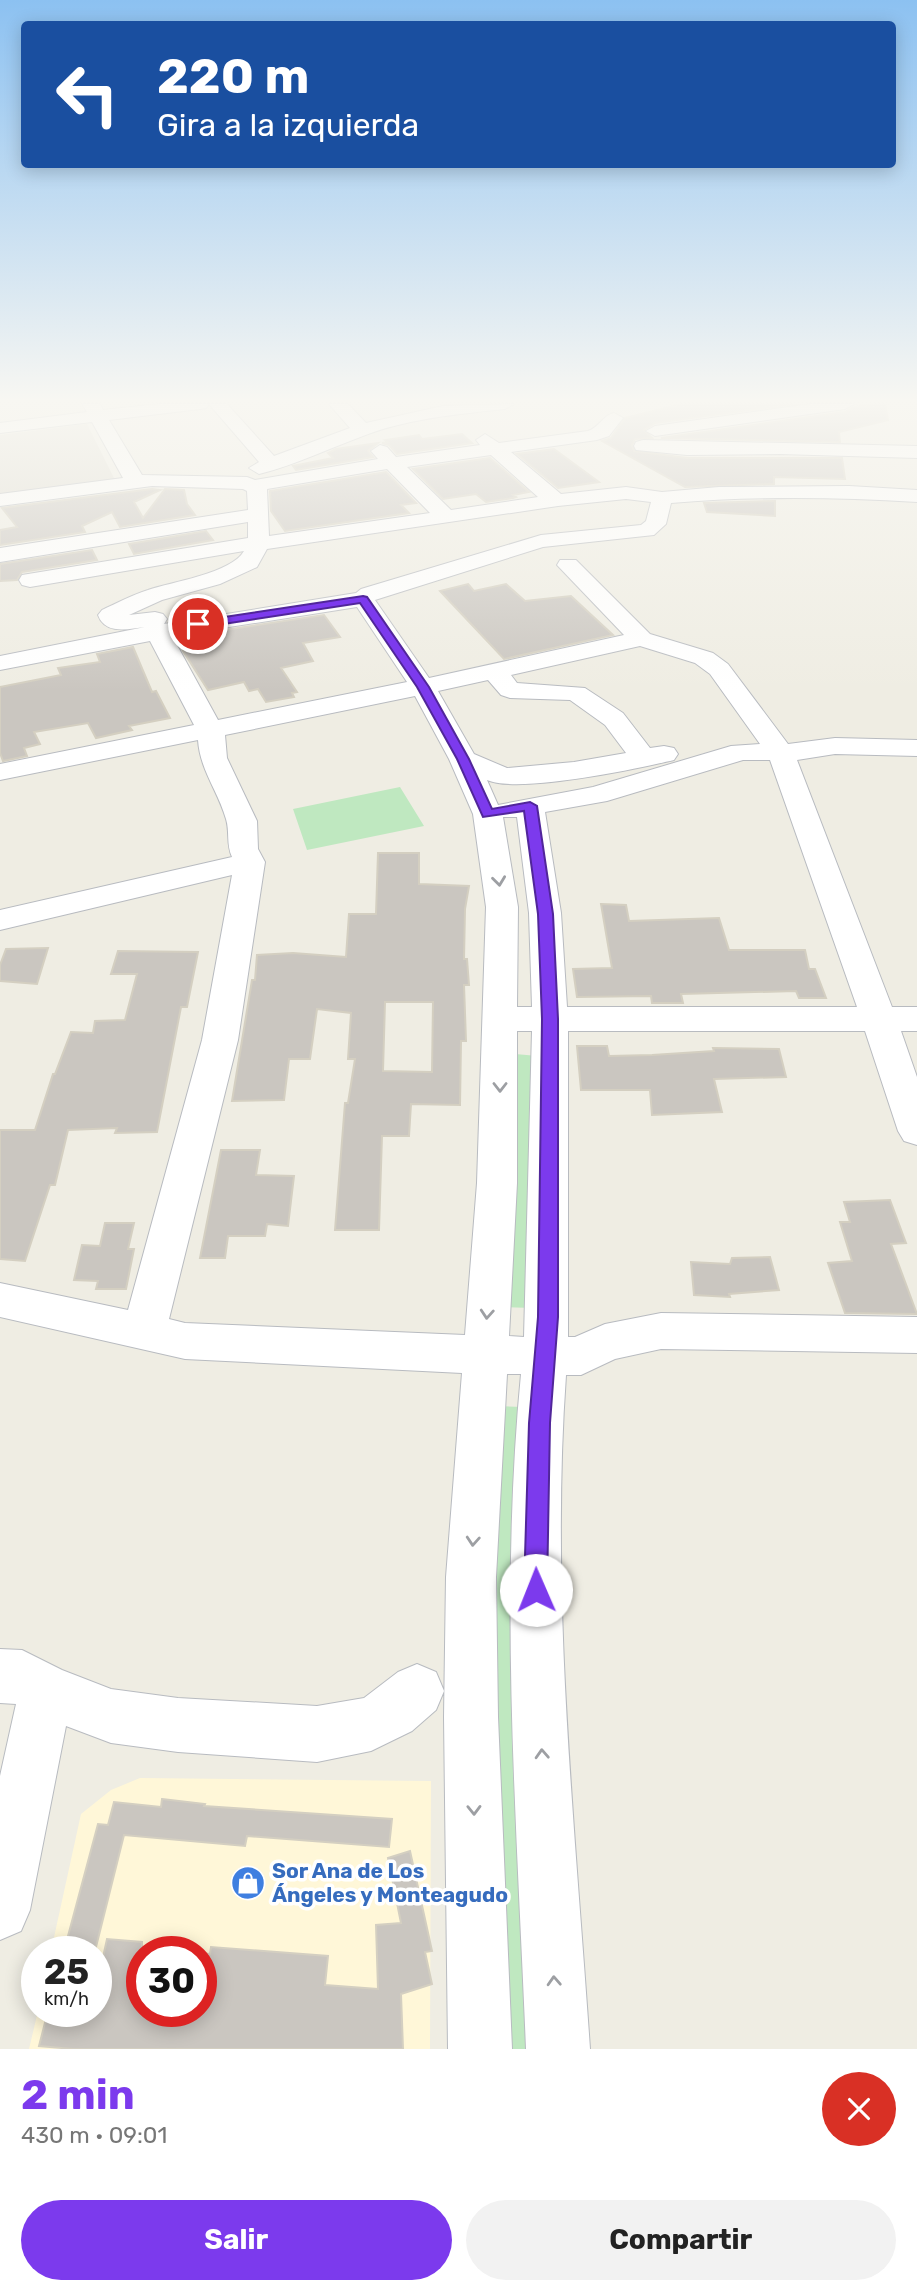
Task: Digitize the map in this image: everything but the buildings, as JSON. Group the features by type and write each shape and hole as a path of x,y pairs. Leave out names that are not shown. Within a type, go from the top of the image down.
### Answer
{"street":[{"path":"218,620 177,617 120,623 111,619 110,615 154,595 236,569 248,562 260,543 259,500"},
{"path":"428,500 445,516"},
{"path":"30,580 219,547 562,500"},
{"path":"0,663 218,620 363,600 369,594 541,541 647,531 656,524 662,500"},
{"path":"0,555 260,514"},
{"path":"568,565 641,639 704,658 719,669 780,751 879,1019 917,1131"},
{"path":"363,600 423,687 463,759 488,814 502,907 497,1184 471,1577 471,1717 480,2049"},
{"path":"144,1331 220,1040 250,862 243,849 242,821 213,758 211,731 158,633"},
{"path":"0,772 211,731 641,639"},
{"path":"493,670 510,690 576,693 614,719 643,757"},
{"path":"463,759 503,777 574,770 713,748 741,752 802,752 835,746 917,748"},
{"path":"488,814 597,795 741,752"},
{"path":"530,806 545,914 550,1019 545,1357 539,1423 535,1564 539,1696 558,2049"},
{"path":"0,920 250,862"},
{"path":"500,1019 917,1019"},
{"path":"0,1300 185,1341 485,1355 581,1356 605,1342 661,1331 917,1335"},
{"path":"0,1910 23,1683 111,1716 178,1725 317,1734 372,1724 393,1712 417,1691"}],"shaded area":[{"name":"Sor Ana de Los Ángeles y Monteagudo","path":"140,1778 431,1781 430,2049 29,2049 34,2027 112,2027 112,1936 54,1936 81,1814 111,1790"}],"green space":[{"path":"400,787 424,826 307,850 293,809"},
{"path":"515,1054 538,1056 533,1308 504,1307"},
{"path":"497,1406 523,1407 535,2049 505,2049 492,1753"}],"place":[{"name":"Sor Ana de Los Ángeles y Monteagudo","path":"248,1883"}],"route":[{"path":"198,624 363,600 423,687 463,759 488,814 530,806 545,914 550,1019 548,1317 539,1423 536,1590"}]}
